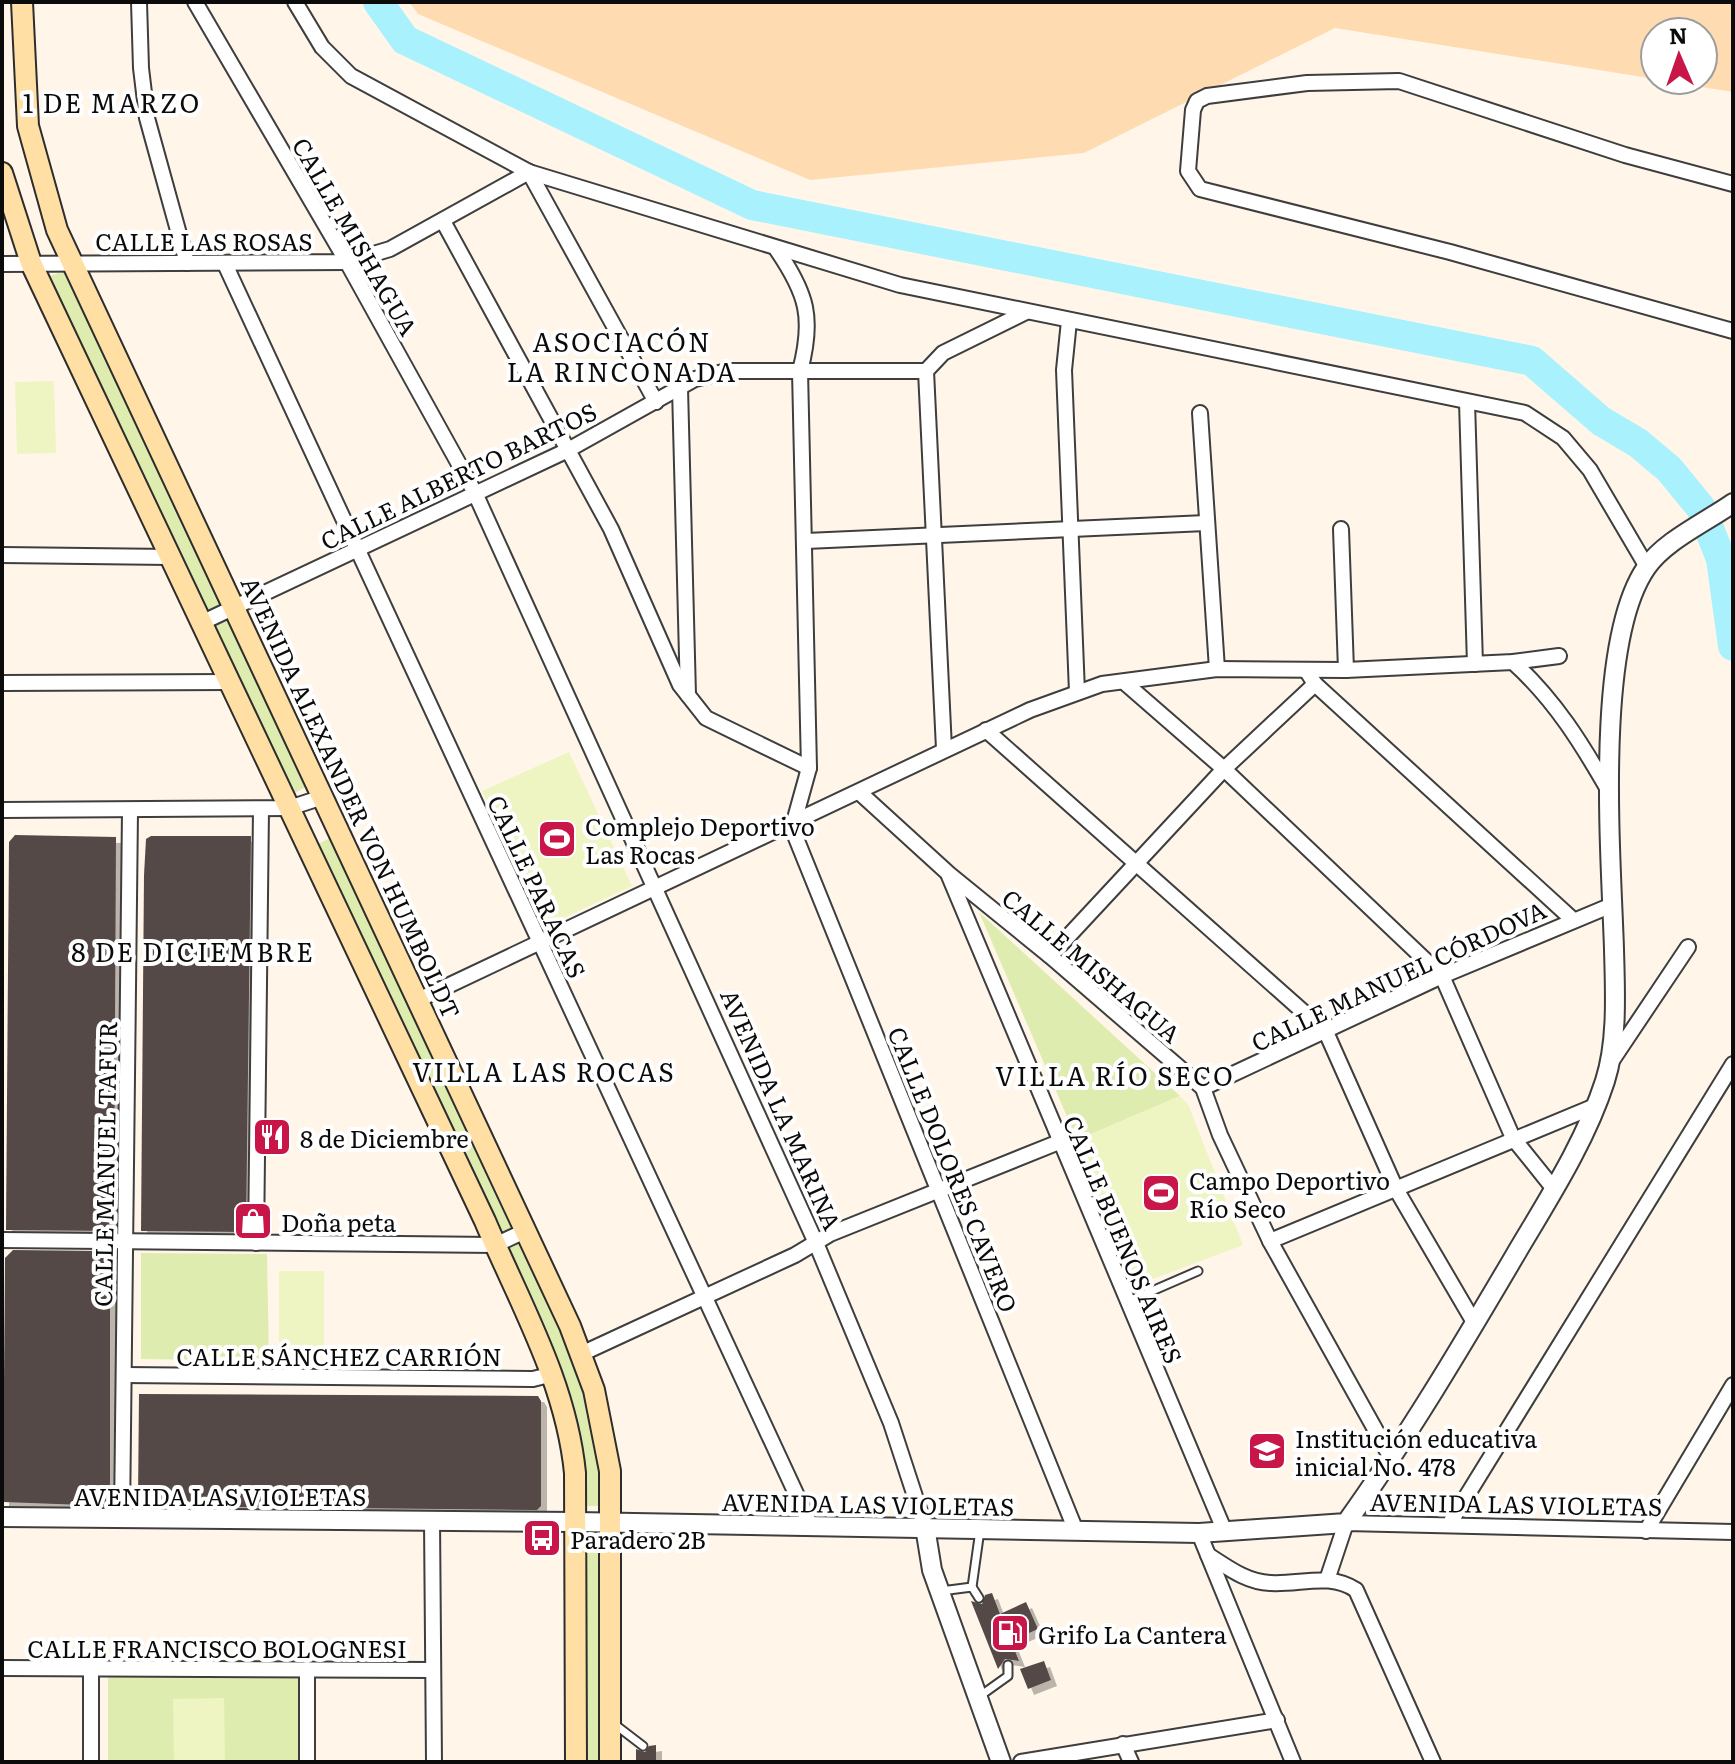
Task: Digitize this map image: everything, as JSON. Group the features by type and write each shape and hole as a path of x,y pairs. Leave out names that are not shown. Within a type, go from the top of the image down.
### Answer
{"main road":[{"name":"AVENIDA ALEXANDER VON HUMBOLDT","path":"22,2 25,101 48,204 581,1354 607,1444 612,1522 610,1762"},
{"path":"2,173 31,263 553,1374 573,1449 577,1522 576,1762"}],"street":[{"path":"139,2 141,68 147,118 187,263"},
{"name":"CALLE MISHAGUA","path":"195,2 347,262 475,493"},
{"path":"295,2 322,47 351,76 529,172 900,285 1525,413 1563,438 1590,470 1652,561"},
{"path":"1733,184 1625,155 1399,81 1307,83 1207,96 1197,101 1193,110 1188,171 1200,189 1450,252 1733,331"},
{"name":"CALLE LAS ROSAS","path":"2,264 72,261 225,264 347,262 390,249 529,172"},
{"path":"529,172 656,402"},
{"path":"443,221 611,529 680,685 706,718 809,768"},
{"path":"777,250 802,286 807,320 800,371 809,768 794,822"},
{"name":"CALLE PARACAS","path":"225,264 811,1526"},
{"path":"944,749 926,371 943,353 1026,312"},
{"path":"1069,321 1064,370 1077,692"},
{"name":"CALLE ALBERTO BARTOS","path":"201,623 568,450 695,379 727,371 926,371"},
{"path":"680,388 688,696"},
{"path":"1467,402 1475,664"},
{"path":"1200,413 1217,669"},
{"name":"AVENIDA LA MARINA","path":"475,493 657,887 816,1243 891,1423 925,1527 939,1591 1001,1762"},
{"path":"1327,1580 1346,1523 1475,1324 1554,1189 1595,1106 1610,1062 1615,992 1611,721 1624,619 1652,561 1732,504"},
{"path":"806,541 1206,523"},
{"path":"1341,529 1346,670"},
{"path":"2,555 170,557"},
{"path":"418,1000 944,749 1102,684 1217,669 1346,670 1513,662 1559,656"},
{"path":"1513,662 1542,689 1573,729 1611,795"},
{"path":"1306,670 1315,684 1572,919"},
{"path":"2,683 229,682"},
{"path":"1124,682 1224,769 1442,976 1513,1138 1554,1189"},
{"path":"1050,956 1224,769 1315,684"},
{"path":"986,730 1326,1032 1396,1189 1475,1324"},
{"name":"CALLE MISHAGUA","path":"859,792 949,874 1203,1088 1220,1135 1270,1241 1390,1456"},
{"path":"2,810 289,808 323,797"},
{"path":"256,1243 261,809"},
{"name":"CALLE MANUEL TAFUR","path":"122,1518 130,811"},
{"name":"CALLE DOLORES CAVERO","path":"794,822 796,838 1076,1531"},
{"name":"CALLE BUENOS AIRES","path":"949,874 1225,1532"},
{"name":"CALLE MANUEL CÓRDOVA","path":"1203,1088 1442,976 1572,919 1612,905"},
{"path":"1610,1062 1688,947"},
{"path":"1450,1523 1733,1064"},
{"path":"1270,1241 1595,1106"},
{"path":"581,1354 816,1243 1059,1142"},
{"path":"2,1240 495,1245 525,1231"},
{"name":"CALLE SÁNCHEZ CARRIÓN","path":"124,1375 533,1379 553,1374"},
{"path":"1646,1531 1733,1385"},
{"name":"AVENIDA LAS VIOLETAS","path":"2,1517 612,1522 1199,1533 1346,1523 1450,1523 1733,1532"},
{"path":"432,1520 434,1762"},
{"path":"1199,1533 1293,1762"},
{"path":"1208,1555 1246,1578 1269,1583 1327,1580 1343,1582 1356,1590 1433,1762"},
{"name":"CALLE FRANCISCO BOLOGNESI","path":"2,1668 433,1670"},
{"path":"91,1669 91,1762"},
{"path":"307,1669 307,1762"},
{"path":"1021,1762 1277,1720"},
{"path":"1123,1744 1131,1762"}],"lane":[{"path":"1127,1302 1198,1271"},
{"path":"979,1598 972,1587 981,1529"},
{"path":"939,1591 972,1587"},
{"path":"978,1697 1008,1676 1008,1665"},
{"path":"610,1721 643,1746"}],"green space":[{"path":"67,271 309,785 293,794 49,276"},
{"path":"54,381 56,453 17,454 15,382"},
{"name":"Complejo Deportivo Las Rocas","path":"569,752 632,886 544,927 482,791"},
{"path":"332,837 575,1356 596,1426 605,1506 585,1506 575,1418 558,1363 316,845"},
{"path":"979,912 1180,1096 1077,1140"},
{"name":"Campo Deportivo Río Seco","path":"1180,1096 1188,1104 1243,1245 1137,1285 1077,1140"},
{"path":"141,1253 267,1254 269,1361 141,1359"},
{"path":"279,1271 324,1271 324,1354 279,1354"},
{"path":"603,1540 602,1762 585,1762 587,1541"},
{"path":"108,1675 302,1677 301,1762 108,1762"},
{"path":"224,1698 225,1762 174,1762 173,1699"}],"sand":[{"path":"409,2 1733,2 1733,92 1719,90 1719,16 1639,16 1639,76 1335,28 1084,153 810,180 418,14"}],"building":[{"path":"15,835 116,837 114,1231 6,1230 9,842"},
{"path":"151,836 251,836 246,1232 141,1231 144,875 146,839"},
{"path":"13,1250 104,1251 110,1258 110,1506 3,1502 5,1258"},
{"path":"139,1394 538,1396 541,1401 541,1506 537,1510 143,1506 138,1500"},
{"path":"992,1593 1000,1614 1026,1602 1038,1629 1011,1641 1019,1661 1005,1659 998,1669 971,1601 982,1604 985,1595"},
{"path":"1044,1661 1051,1680 1028,1689 1020,1669"},
{"path":"656,1745 656,1762 636,1762 636,1749 645,1752 649,1746"}],"waterway":[{"path":"378,2 405,40 752,205 1532,361 1601,421 1638,443 1669,469 1701,508 1721,559 1733,646"}],"place":[{"name":"Complejo Deportivo Las Rocas","path":"557,839"},
{"name":"8 de Diciembre","path":"272,1137"},
{"name":"Campo Deportivo Río Seco","path":"1161,1193"},
{"name":"Doña peta","path":"253,1221"},
{"name":"Institución educativa inicial No. 478","path":"1267,1451"},
{"name":"Paradero 2B","path":"542,1538"},
{"name":"Grifo La Cantera","path":"1010,1633"}],"district":[{"name":"1 DE MARZO","path":"112,101"},
{"name":"ASOCIACÓN LA RINCONADA","path":"622,355"},
{"name":"8 DE DICIEMBRE","path":"193,950"},
{"name":"VILLA LAS ROCAS","path":"544,1070"},
{"name":"VILLA RÍO SECO","path":"1115,1074"}]}
